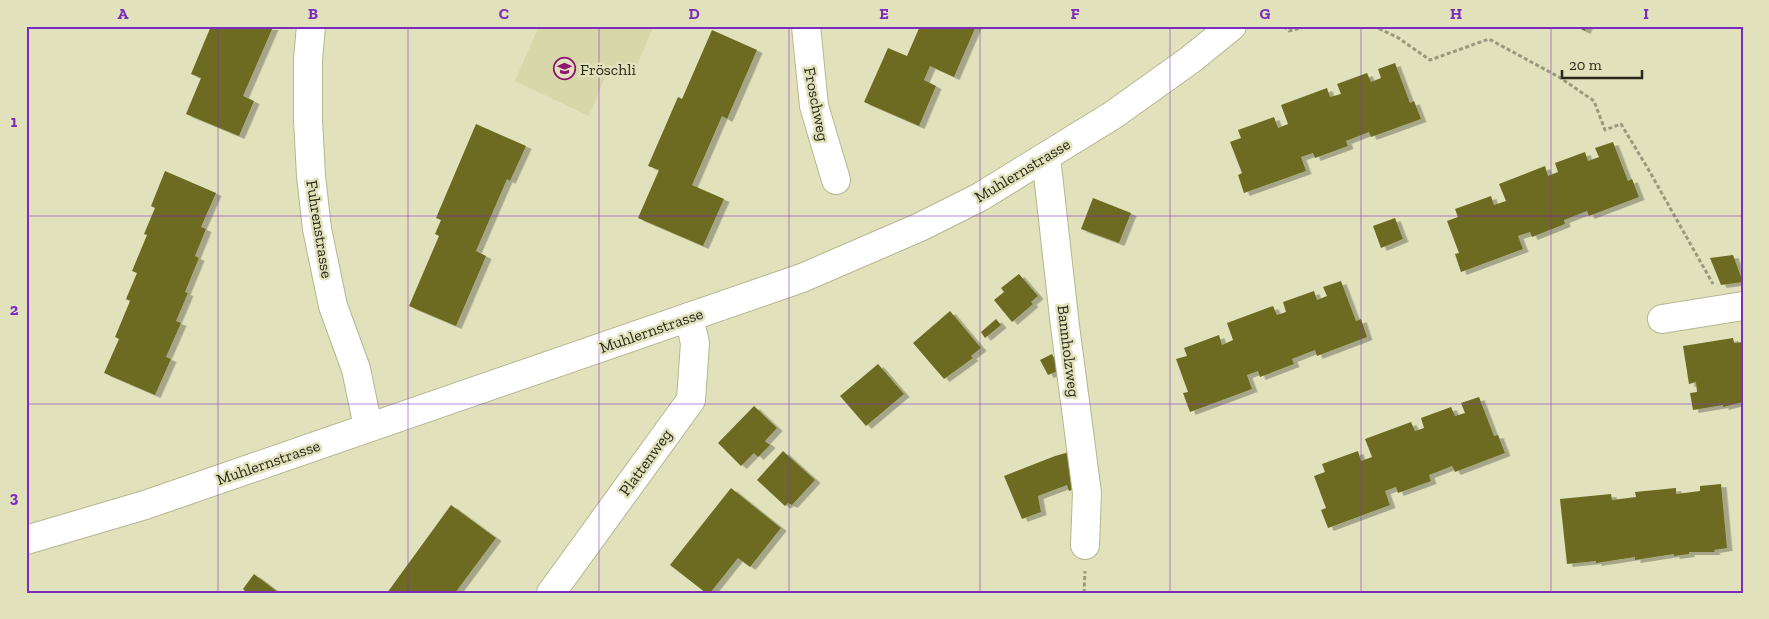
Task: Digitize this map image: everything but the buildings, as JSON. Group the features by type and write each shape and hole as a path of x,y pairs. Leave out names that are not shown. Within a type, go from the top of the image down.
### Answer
{"street":[{"name":"Fuhrenstrasse","path":"311,26 308,59 308,120 311,176 317,229 333,306 356,370 368,427"},
{"name":"Froschweg","path":"806,26 814,106 836,180"},
{"name":"Muhlernstrasse","path":"26,540 145,505 802,278 920,227 980,197 1121,109 1190,60 1232,26"},
{"name":"Bannholzweg","path":"1046,157 1065,326 1087,492 1085,545"},
{"path":"1662,318 1735,307"},
{"name":"Plattenweg","path":"551,593 690,400 695,343 689,317"}],"path":[{"path":"1284,26 1289,31 1308,26"},
{"path":"1373,26 1396,37 1430,60 1489,38 1559,77 1594,101 1605,130 1621,124 1735,307"}],"shaded area":[{"name":"Fröschli","path":"539,26 654,26 633,74 610,65 589,116 515,81"}],"place":[{"name":"Fröschli","path":"564,69"}]}
